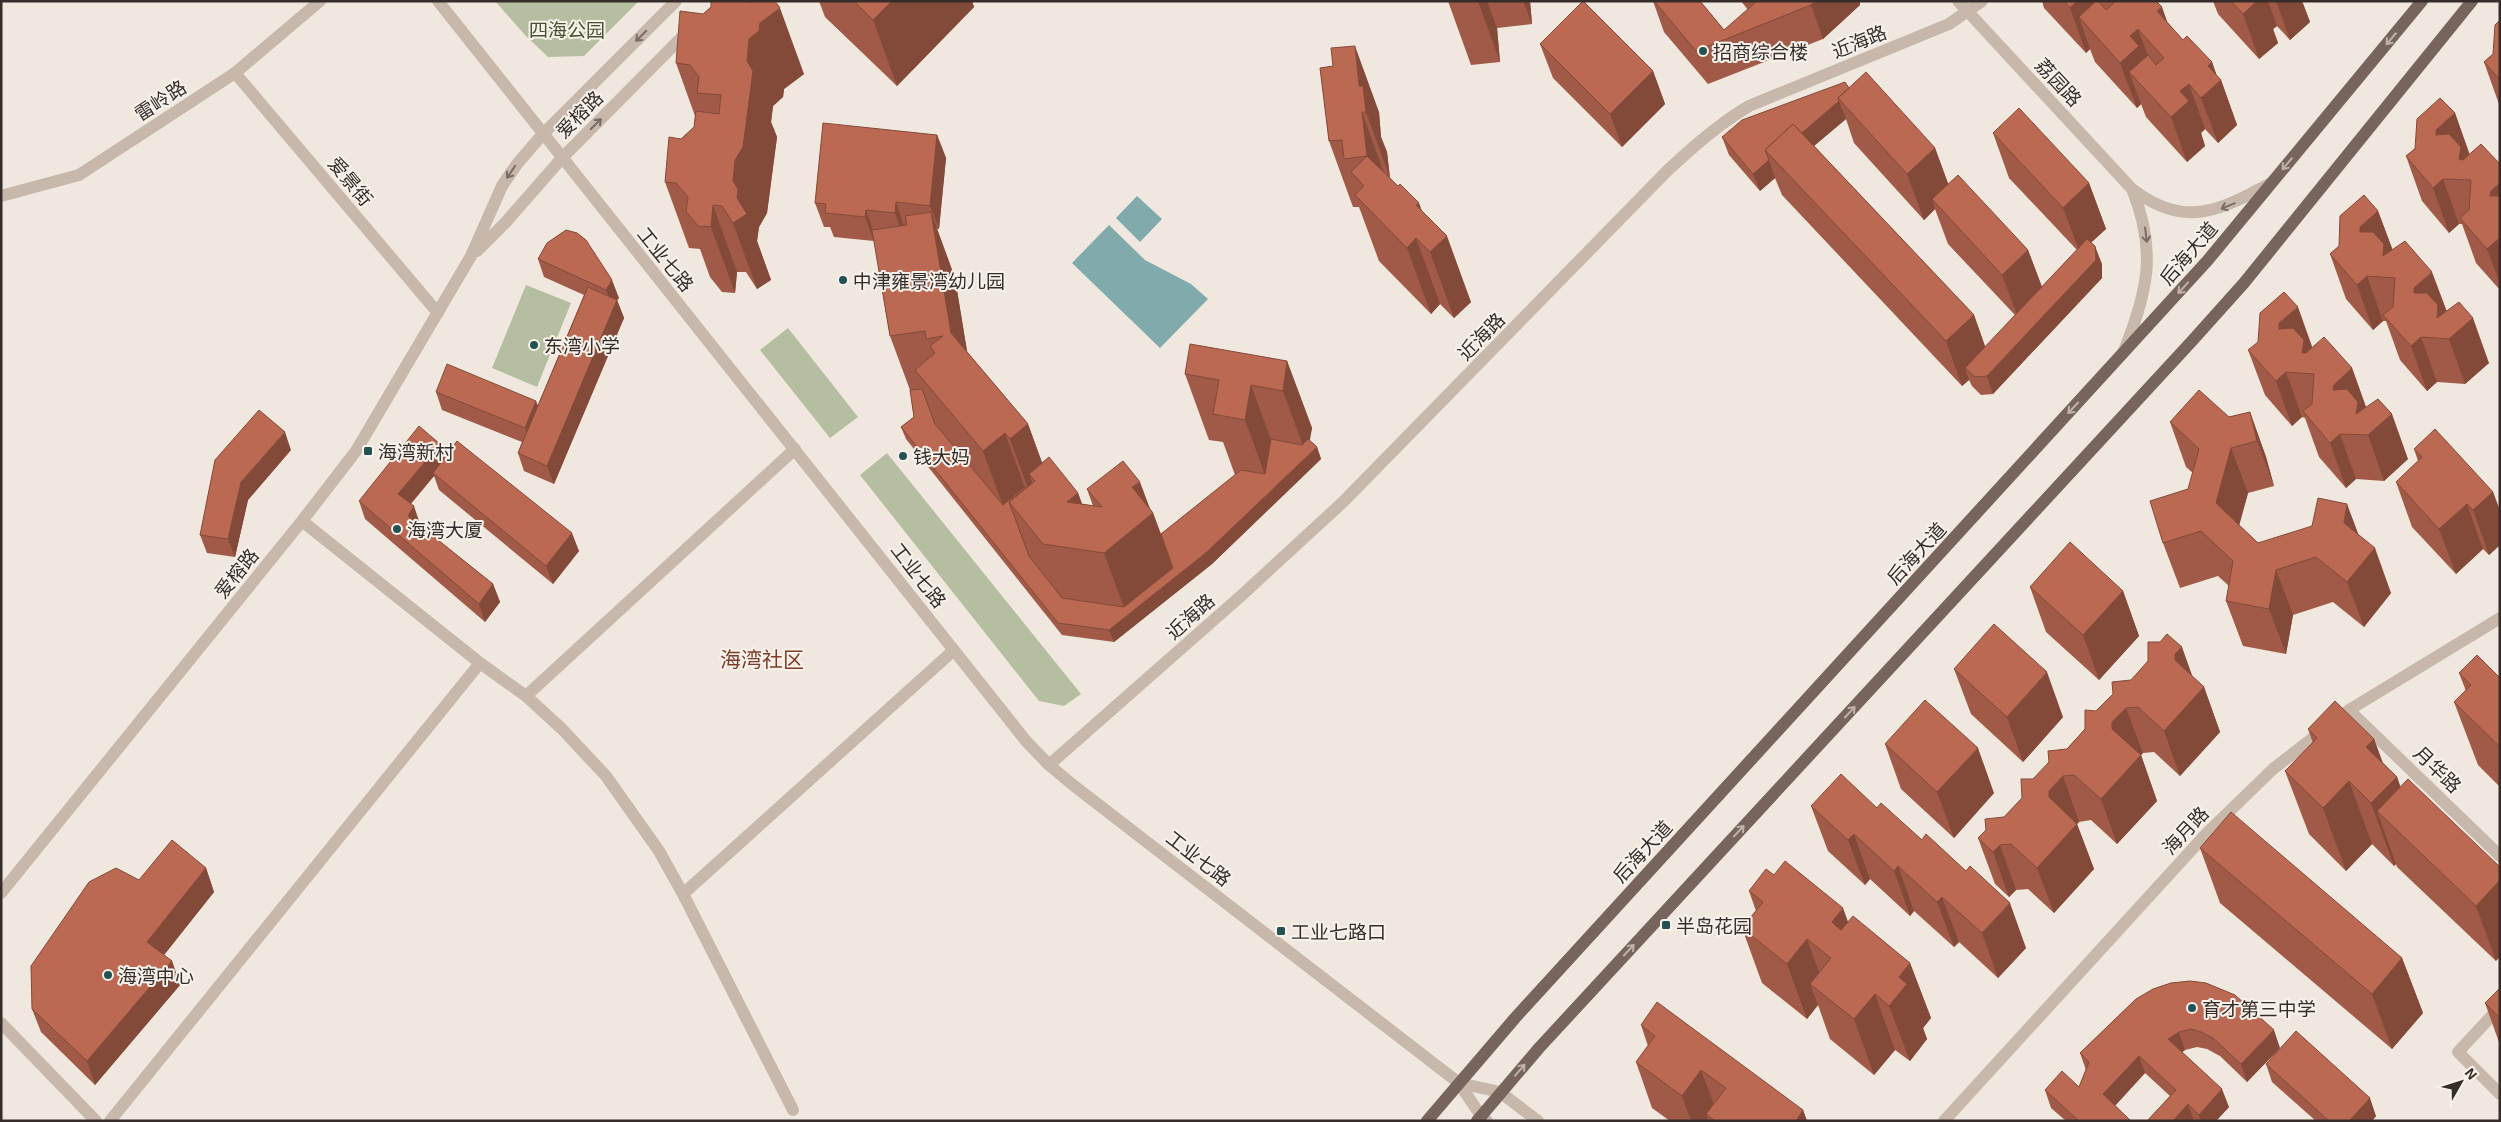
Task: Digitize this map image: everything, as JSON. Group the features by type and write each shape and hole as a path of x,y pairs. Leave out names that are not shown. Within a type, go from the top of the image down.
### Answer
{"main road":[{"name":"后海大道","path":"1427,1121 1515,1018 2208,260 2422,1"},
{"path":"1481,1119 1500,1092 2244,283 2472,1"}],"street":[{"name":"雷岭路","path":"1,196 79,175 236,73 320,1"},
{"name":"工业七路","path":"438,1 542,135 1026,741 1049,765 1459,1083 1481,1119"},
{"name":"爱榕路","path":"1,893 302,521 356,451 471,256 502,186 517,164 542,135 676,1"},
{"name":"荔园路","path":"1958,1 2132,189 2156,205 2173,211 2192,213 2215,211 2271,183"},
{"name":"近海路","path":"1049,765 1228,608 1343,502 1668,170 1704,136 1749,106 1949,24 1982,1"},
{"name":"爱榕路","path":"471,256 505,222 562,158 697,22"},
{"name":"爱景街","path":"236,73 438,313"},
{"name":"荔园路","path":"2123,355 2137,320 2148,264 2144,224 2132,189"},
{"path":"526,696 795,450"},
{"path":"302,521 480,663 526,696 562,729 606,776 659,851 684,894 793,1110"},
{"name":"海月路","path":"1944,1121 2240,799 2303,744 2349,710 2500,618"},
{"path":"684,894 954,650"},
{"path":"110,1121 480,663"},
{"name":"月华路","path":"2349,710 2500,856"},
{"path":"2500,1007 2458,1052 2500,1094"},
{"path":"1,1023 96,1121"},
{"name":"工业七路","path":"1459,1083 1500,1092 1538,1121"}],"green space":[{"name":"四海公园","path":"495,1 639,1 584,56 548,57 525,35"},
{"path":"526,285 571,303 537,387 492,368"},
{"path":"788,328 858,417 830,438 760,350"},
{"path":"887,453 1081,694 1064,706 1039,701 860,475"}],"water":[{"path":"1137,196 1162,219 1140,242 1116,218"},
{"path":"1109,225 1145,260 1191,284 1208,299 1160,348 1072,263"}],"building":[{"path":"711,1 749,1 750,3 752,1 775,1 780,8 760,23 759,31 749,39 747,61 753,71 743,147 735,160 733,181 738,189 737,198 747,214 733,223 722,206 713,205 711,227 698,226 686,211 688,197 676,183 665,182 669,137 681,139 694,127 696,111 719,114 721,95 697,93 699,77 690,65 676,63 680,11 703,14 711,7"},
{"path":"854,1 892,1 873,20"},
{"path":"1583,1 1653,71 1610,114 1540,44"},
{"path":"1654,1 1700,1 1724,30 1757,1 1815,1 1811,5 1696,51"},
{"path":"2064,1 2077,1 2070,8"},
{"path":"2096,1 2106,10 2114,3 2112,1 2156,1 2162,7 2157,11 2183,40 2187,36 2212,62 2208,66 2221,80 2201,98 2189,84 2180,91 2189,101 2171,117 2129,72 2148,55 2156,65 2164,58 2138,29 2130,36 2139,46 2120,63 2079,17"},
{"path":"2231,1 2257,1 2243,14"},
{"path":"2500,20 2500,80 2484,62 2493,54 2495,25"},
{"path":"1355,46 1359,86 1363,86 1366,112 1362,112 1367,156 1344,159 1342,140 1329,141 1320,68 1333,66 1331,48"},
{"path":"1866,72 1935,148 1907,174 1838,98"},
{"path":"1845,82 1849,88 1838,98 1839,101 1802,133 1793,124 1765,150 1769,160 1753,174 1722,137 1742,120"},
{"path":"2440,98 2455,113 2436,130 2436,135 2449,134 2461,147 2459,159 2463,160 2481,144 2500,164 2500,183 2491,191 2490,196 2500,196 2500,240 2497,240 2487,249 2460,218 2469,210 2471,180 2443,179 2433,188 2406,156 2415,149 2417,119"},
{"path":"2019,108 2089,183 2063,208 1993,133"},
{"path":"823,123 937,135 930,206 896,202 895,213 866,210 865,217 825,213 826,204 815,203"},
{"path":"1793,124 1974,315 1946,341 1765,150"},
{"path":"1367,156 1419,203 1416,205 1447,236 1430,252 1416,238 1407,248 1355,195 1364,186 1351,172"},
{"path":"1958,175 2028,250 2002,275 1932,199"},
{"path":"2364,195 2378,211 2360,227 2360,232 2373,232 2384,244 2383,256 2405,241 2432,272 2414,288 2414,293 2427,293 2438,305 2437,318 2459,302 2473,318 2449,339 2421,337 2411,346 2383,315 2393,307 2395,278 2367,276 2357,285 2330,254 2339,246 2340,216"},
{"path":"931,212 951,333 1028,424 1010,439 1005,433 983,451 915,370 935,353 930,346 943,336 926,339 925,331 890,336 872,230 907,225 905,216"},
{"path":"566,230 577,233 586,240 612,280 606,290 538,259 547,243"},
{"path":"2087,239 2095,246 2096,260 1987,376 1975,377 1965,368"},
{"path":"588,287 617,300 547,466 518,453"},
{"path":"2284,292 2298,307 2279,323 2279,329 2293,328 2304,340 2302,353 2306,353 2324,337 2352,368 2334,385 2333,390 2347,389 2358,402 2356,414 2378,399 2392,414 2368,435 2340,434 2330,443 2303,411 2312,404 2314,374 2286,372 2276,381 2248,350 2258,342 2260,313"},
{"path":"1190,344 1287,361 1283,391 1251,385 1245,420 1213,414 1219,380 1185,374"},
{"path":"447,364 536,401 525,428 436,392"},
{"path":"922,389 935,424 1003,505 1026,488 1009,502 1029,556 1062,598 1124,607 1173,568 1161,534 1241,470 1265,474 1271,439 1302,445 1308,439 1317,447 1207,552 1109,630 1058,623 901,427 914,417 910,390"},
{"path":"2199,390 2229,417 2250,412 2257,441 2231,448 2216,503 2258,543 2312,526 2318,498 2347,504 2344,523 2375,548 2347,582 2316,557 2276,570 2269,609 2226,601 2233,561 2201,531 2163,543 2150,501 2188,489 2199,449 2170,422"},
{"path":"259,410 285,432 241,482 228,539 200,535 215,460"},
{"path":"419,426 440,444 398,494 414,506 408,516 493,584 479,604 359,501"},
{"path":"2435,429 2493,492 2473,510 2467,504 2439,529 2396,482 2422,457 2414,449"},
{"path":"457,441 572,533 546,566 433,473"},
{"path":"1049,457 1078,493 1067,502 1102,507 1087,489 1123,461 1140,482 1132,487 1153,513 1104,553 1043,544 1009,502 1035,481 1029,474"},
{"path":"2070,542 2123,591 2083,635 2030,587"},
{"path":"1994,624 2047,672 2007,717 1954,669"},
{"path":"2167,634 2182,647 2175,654 2175,660 2204,687 2164,731 2138,707 2126,708 2112,722 2112,729 2141,755 2101,799 2074,775 2063,776 2049,791 2049,797 2077,824 2037,868 2011,844 2000,845 1993,852 1978,838 1986,830 1985,819 2004,817 2022,798 2021,779 2033,779 2049,762 2048,751 2067,749 2085,729 2085,710 2096,711 2113,694 2112,682 2131,680 2148,661 2148,642 2160,642"},
{"path":"2477,655 2500,678 2500,747 2454,702 2471,685 2459,673"},
{"path":"1925,700 1978,748 1937,792 1885,744"},
{"path":"2335,701 2374,739 2366,747 2397,777 2371,803 2349,781 2323,808 2285,771 2317,738 2308,729"},
{"path":"1841,774 1877,808 1881,803 1922,840 1926,834 1966,871 1970,866 2010,903 1982,933 1942,897 1937,902 1898,866 1894,871 1854,834 1848,840 1811,806"},
{"path":"2408,779 2500,867 2500,880 2476,906 2377,811"},
{"path":"2231,812 2402,958 2372,994 2200,848"},
{"name":"海湾中心","path":"172,840 206,868 147,942 172,961 87,1061 32,1009 31,966 89,882 116,868 139,880"},
{"path":"1785,861 1843,908 1832,922 1836,926 1841,930 1853,916 1910,963 1899,977 1907,984 1889,1006 1875,994 1854,1019 1810,984 1831,958 1807,939 1787,964 1742,928 1763,902 1749,891 1766,869 1774,875"},
{"path":"2190,981 2206,983 2235,995 2274,1030 2241,1064 2213,1038 2201,1032 2191,1029 2179,1032 2168,1039 2222,1089 2199,1115 2188,1104 2173,1121 2147,1121 2176,1090 2139,1056 2103,1094 2131,1121 2079,1121 2045,1090 2062,1071 2079,1087 2089,1062 2080,1053 2136,999 2153,989 2171,983"},
{"path":"2500,988 2500,1018 2485,1003"},
{"path":"1657,1002 1803,1110 1796,1121 1715,1121 1706,1114 1726,1088 1701,1070 1682,1096 1636,1062 1655,1036 1641,1025"},
{"path":"2296,1031 2370,1098 2349,1121 2329,1121 2266,1064"}],"place":[{"name":"招商综合楼","path":"1703,51"},
{"name":"中津雍景湾幼儿园","path":"843,280"},
{"name":"东湾小学","path":"534,345"},
{"name":"海湾新村","path":"368,451"},
{"name":"钱大妈","path":"903,456"},
{"name":"海湾大厦","path":"397,529"},
{"name":"半岛花园","path":"1666,925"},
{"name":"工业七路口","path":"1281,931"},
{"name":"海湾中心","path":"108,975"},
{"name":"育才第三中学","path":"2192,1008"}],"district":[{"name":"海湾社区","path":"762,658"}]}
